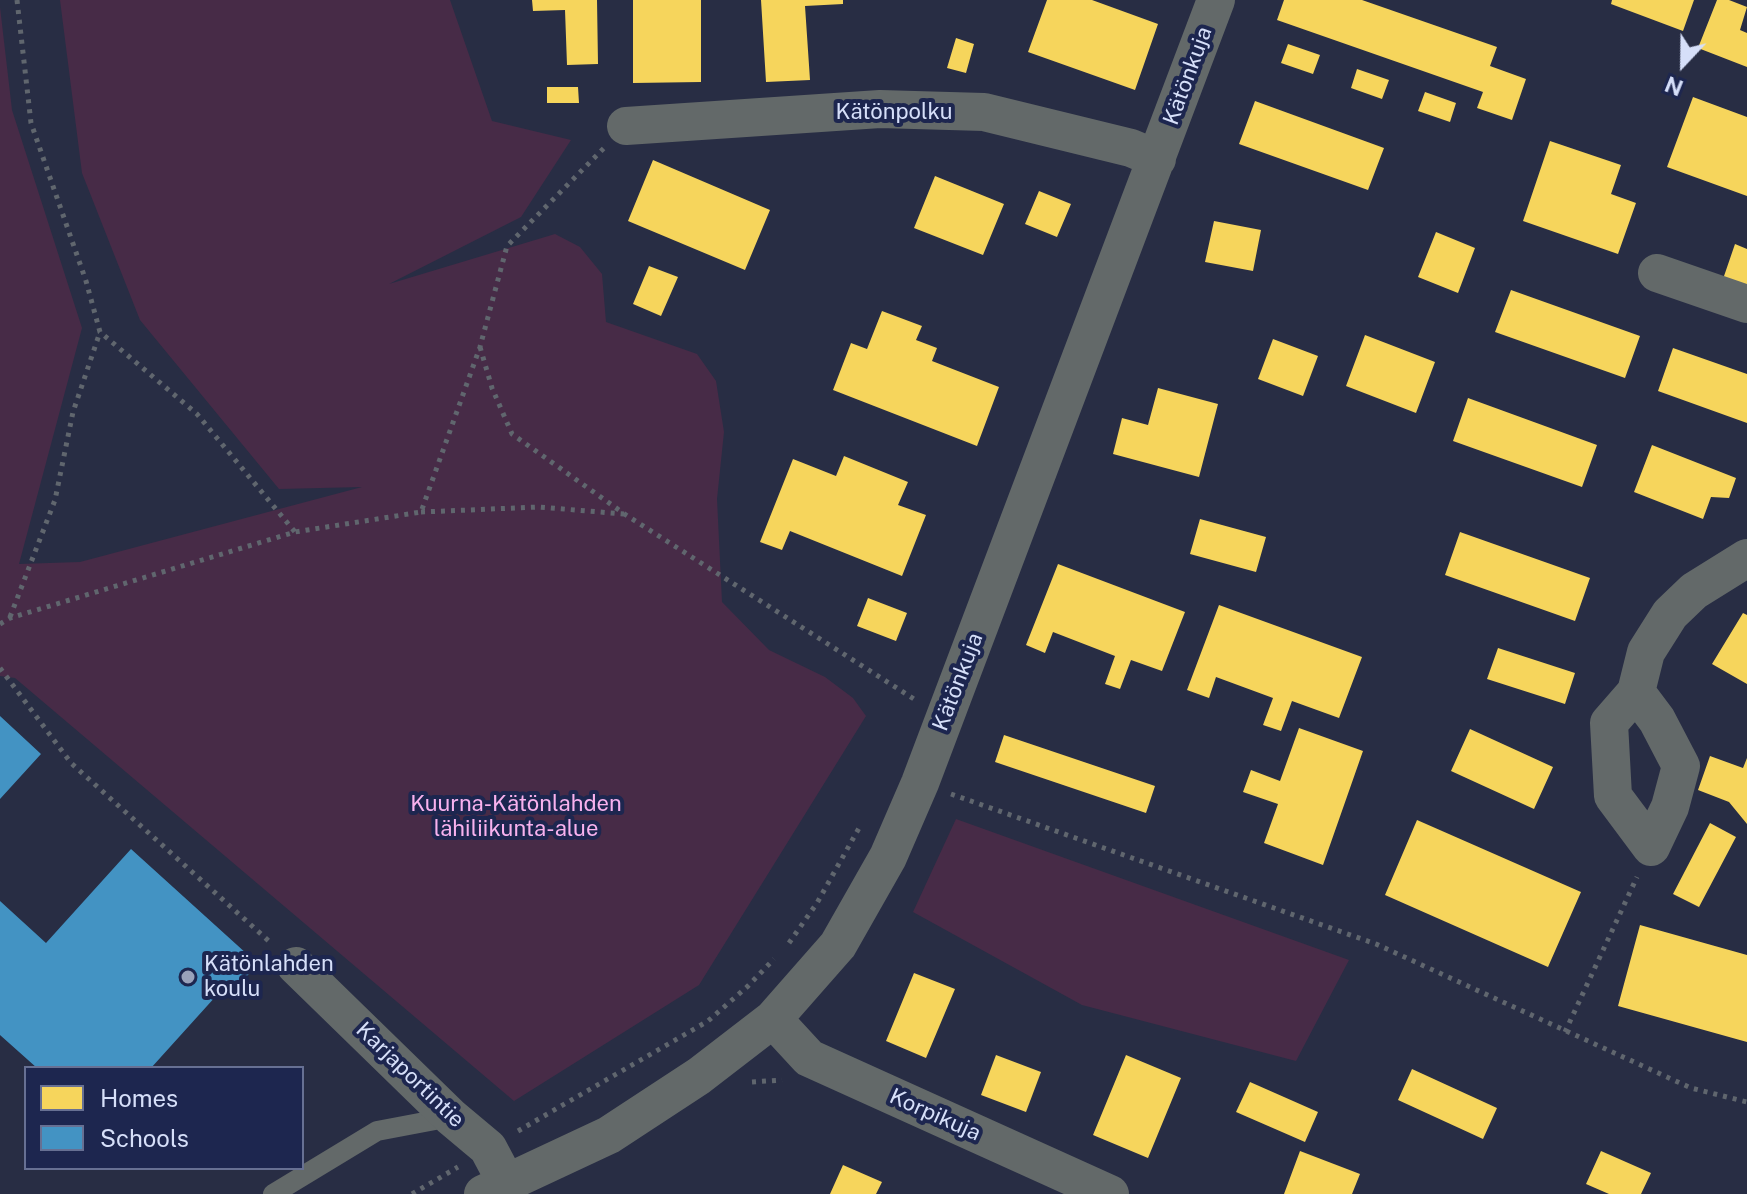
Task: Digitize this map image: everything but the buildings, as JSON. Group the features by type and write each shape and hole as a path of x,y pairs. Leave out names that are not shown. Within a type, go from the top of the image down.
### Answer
{"street":[{"name":"Kätönkuja","path":"500,1190 609,1135 699,1076 773,1019 838,945 888,857 920,783 1216,0"},
{"name":"Kätönpolku","path":"626,126 880,109 984,112 1131,148 1157,159"},
{"path":"1657,273 1747,304"},
{"path":"1636,692 1657,720 1681,766 1670,807 1651,847 1613,796 1609,723 1636,692 1646,652 1670,614 1694,591 1747,558"},
{"name":"Karjaportintie","path":"296,966 451,1117 488,1148 500,1190"},
{"name":"Korpikuja","path":"773,1019 809,1058 1110,1194"}],"lane":[{"path":"273,1194 377,1131 451,1117"}],"path":[{"path":"10,618 55,500 73,412 100,332 86,281 31,123 17,0"},
{"path":"421,512 480,347 507,246 626,126"},
{"path":"100,332 197,414 295,532"},
{"path":"480,347 492,388 512,434 626,515 914,699 910,711"},
{"path":"0,624 10,618 295,532 421,512 539,507 626,515"},
{"path":"0,668 71,763 296,966"},
{"path":"920,783 1376,944 1691,1088 1747,1102"},
{"path":"786,947 817,903 863,822"},
{"path":"1565,1032 1651,847"},
{"path":"412,1194 708,1021 777,957"}],"green space":[{"name":"Kuurna-Kätönlahden lähiliikunta-alue","path":"60,0 450,0 492,121 571,140 521,217 389,284 555,234 580,247 602,274 606,322 697,354 716,381 724,432 717,499 722,602 769,650 825,677 853,698 866,716 699,985 514,1101 15,678 0,676 0,7 12,110 82,328 19,564 80,562 362,487 279,489 140,320 82,173"},
{"path":"956,819 1349,960 1296,1061 1082,1005 913,912"}],"place":[{"name":"Kätönlahden koulu","path":"188,977"}]}
